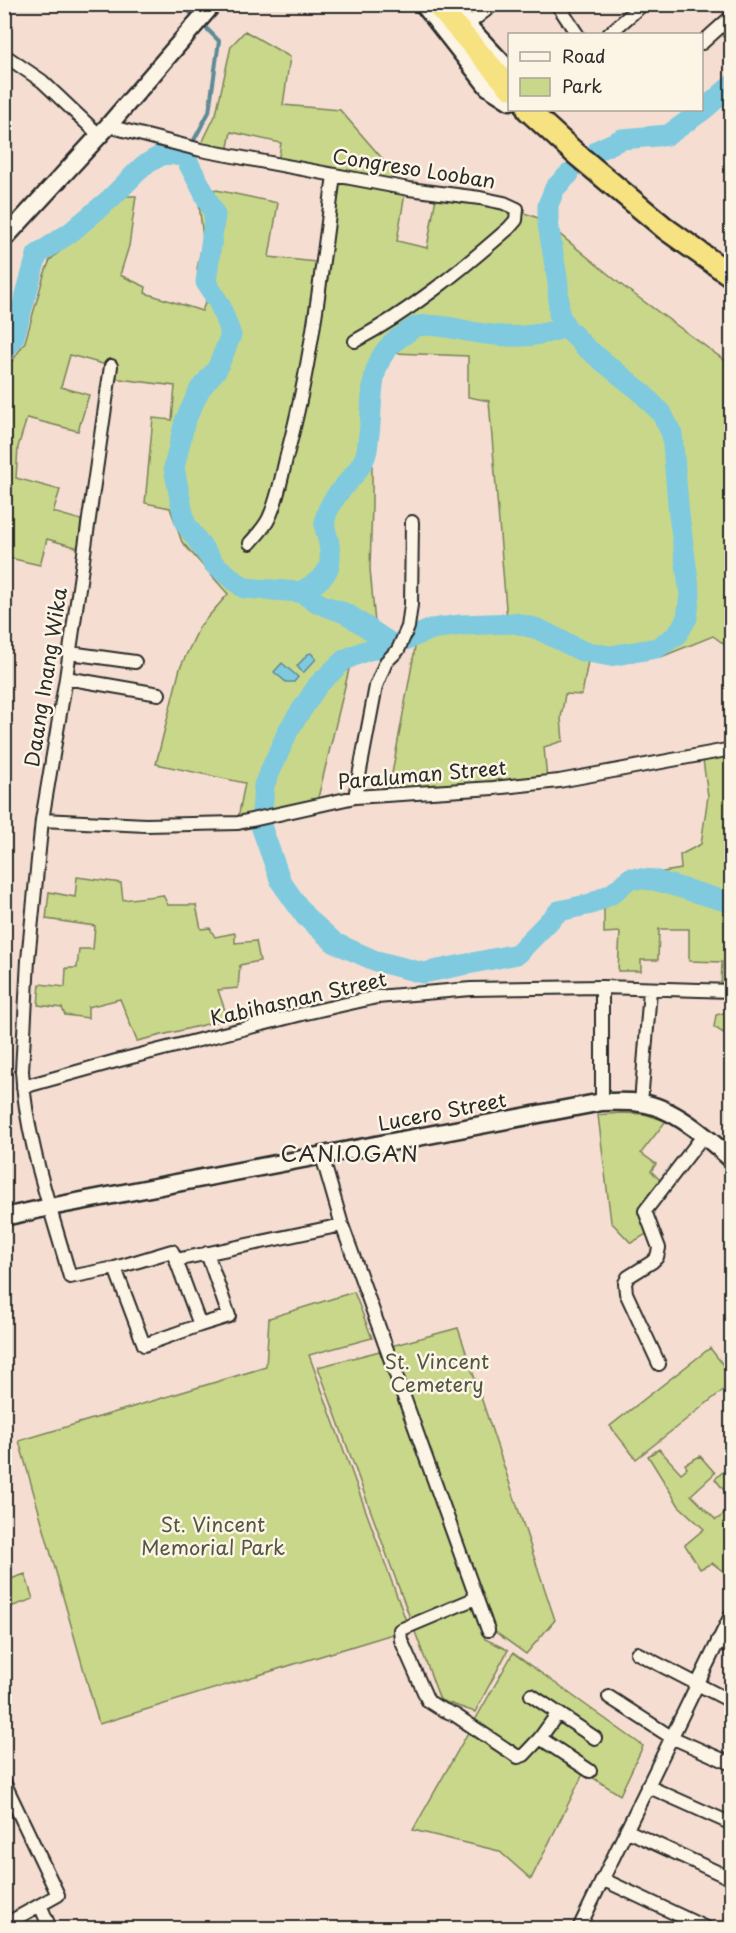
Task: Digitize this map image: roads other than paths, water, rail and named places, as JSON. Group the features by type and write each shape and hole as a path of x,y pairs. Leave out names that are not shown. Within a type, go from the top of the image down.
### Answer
{"highway":[{"path":"436,4 508,86"},
{"path":"529,111 575,153 666,229 732,276"}],"street":[{"path":"423,4 488,87 508,99"},
{"path":"453,4 467,25 508,69"},
{"path":"467,25 494,4"},
{"path":"557,4 576,33"},
{"path":"610,33 643,4"},
{"path":"4,239 204,16"},
{"path":"703,42 732,16"},
{"path":"4,56 42,81 104,130"},
{"name":"Congreso Looban","path":"104,130 409,189 504,202 517,209 516,220 509,228 461,271 379,328 355,341"},
{"path":"250,543 272,512 292,435 316,318 334,175"},
{"name":"Daang Inang Wika","path":"111,366 70,653 42,820 28,960 23,1087 28,1127 70,1277 115,1268"},
{"path":"356,797 376,686 386,662 398,650 408,627 411,605 412,522"},
{"path":"70,653 135,662"},
{"path":"66,678 159,694"},
{"name":"Paraluman Street","path":"42,820 146,825 238,823 356,797 559,781 732,749"},
{"path":"602,987 602,1102"},
{"name":"Kabihasnan Street","path":"23,1087 116,1060 377,997 471,989 602,987 732,991"},
{"path":"641,1102 650,990"},
{"name":"Lucero Street","path":"4,1217 602,1102 641,1102 667,1110 732,1160"},
{"path":"659,1364 626,1293 625,1283 628,1277 652,1263 657,1257 659,1248 645,1210 703,1136"},
{"path":"322,1156 342,1225 488,1630"},
{"path":"176,1260 342,1225"},
{"path":"200,1325 172,1251 115,1268 144,1345 229,1316 207,1253"},
{"path":"476,1598 400,1630 405,1650 429,1701 456,1715 518,1757 524,1755 540,1738 558,1713"},
{"path":"581,1928 647,1785 732,1613"},
{"path":"718,1640 732,1648"},
{"path":"637,1653 732,1702"},
{"path":"531,1695 595,1738"},
{"path":"609,1697 671,1737 732,1764"},
{"path":"540,1738 590,1772"},
{"path":"4,1782 58,1895 4,1925"},
{"path":"647,1785 732,1824"},
{"path":"626,1830 732,1879"},
{"path":"602,1879 706,1929"},
{"path":"40,1905 50,1929"}],"water":[{"path":"311,653 316,659 302,672 297,666"},
{"path":"282,663 298,677 294,682 286,682 274,672"}],"waterway":[{"path":"183,4 194,17"},
{"path":"185,157 209,112 219,41 202,24"},
{"path":"703,110 732,85"},
{"path":"598,150 622,139 668,135 702,111"},
{"path":"4,352 14,337 37,255 71,232 110,199 143,166 165,153 185,157 215,215 206,282 220,305 231,335 217,369 200,389 185,421 174,468 185,523 215,565 244,588 300,592 320,604 347,614 393,645 365,651 344,660 318,685 289,729 264,785 261,826 281,882 305,916 335,943 376,961 423,973 517,954 559,911 591,904 613,893 630,878 654,880 732,903"},
{"path":"393,645 432,629 461,625 515,623 538,629 582,651 610,656 657,648 677,635 687,618 690,594 679,515 672,434 662,414 640,391 585,347 566,327 559,314 558,283 548,224 548,205 555,188 569,174"},
{"path":"300,592 322,577 329,566 330,550 325,526 326,517 330,505 357,472 365,457 374,379 382,355 390,345 414,328 424,325 509,336 542,334 566,327"}],"district":[{"name":"CANIOGAN","path":"350,1152"}],"park label":[{"name":"St. Vincent Cemetery","path":"437,1372"},
{"name":"St. Vincent Memorial Park","path":"213,1536"}]}
